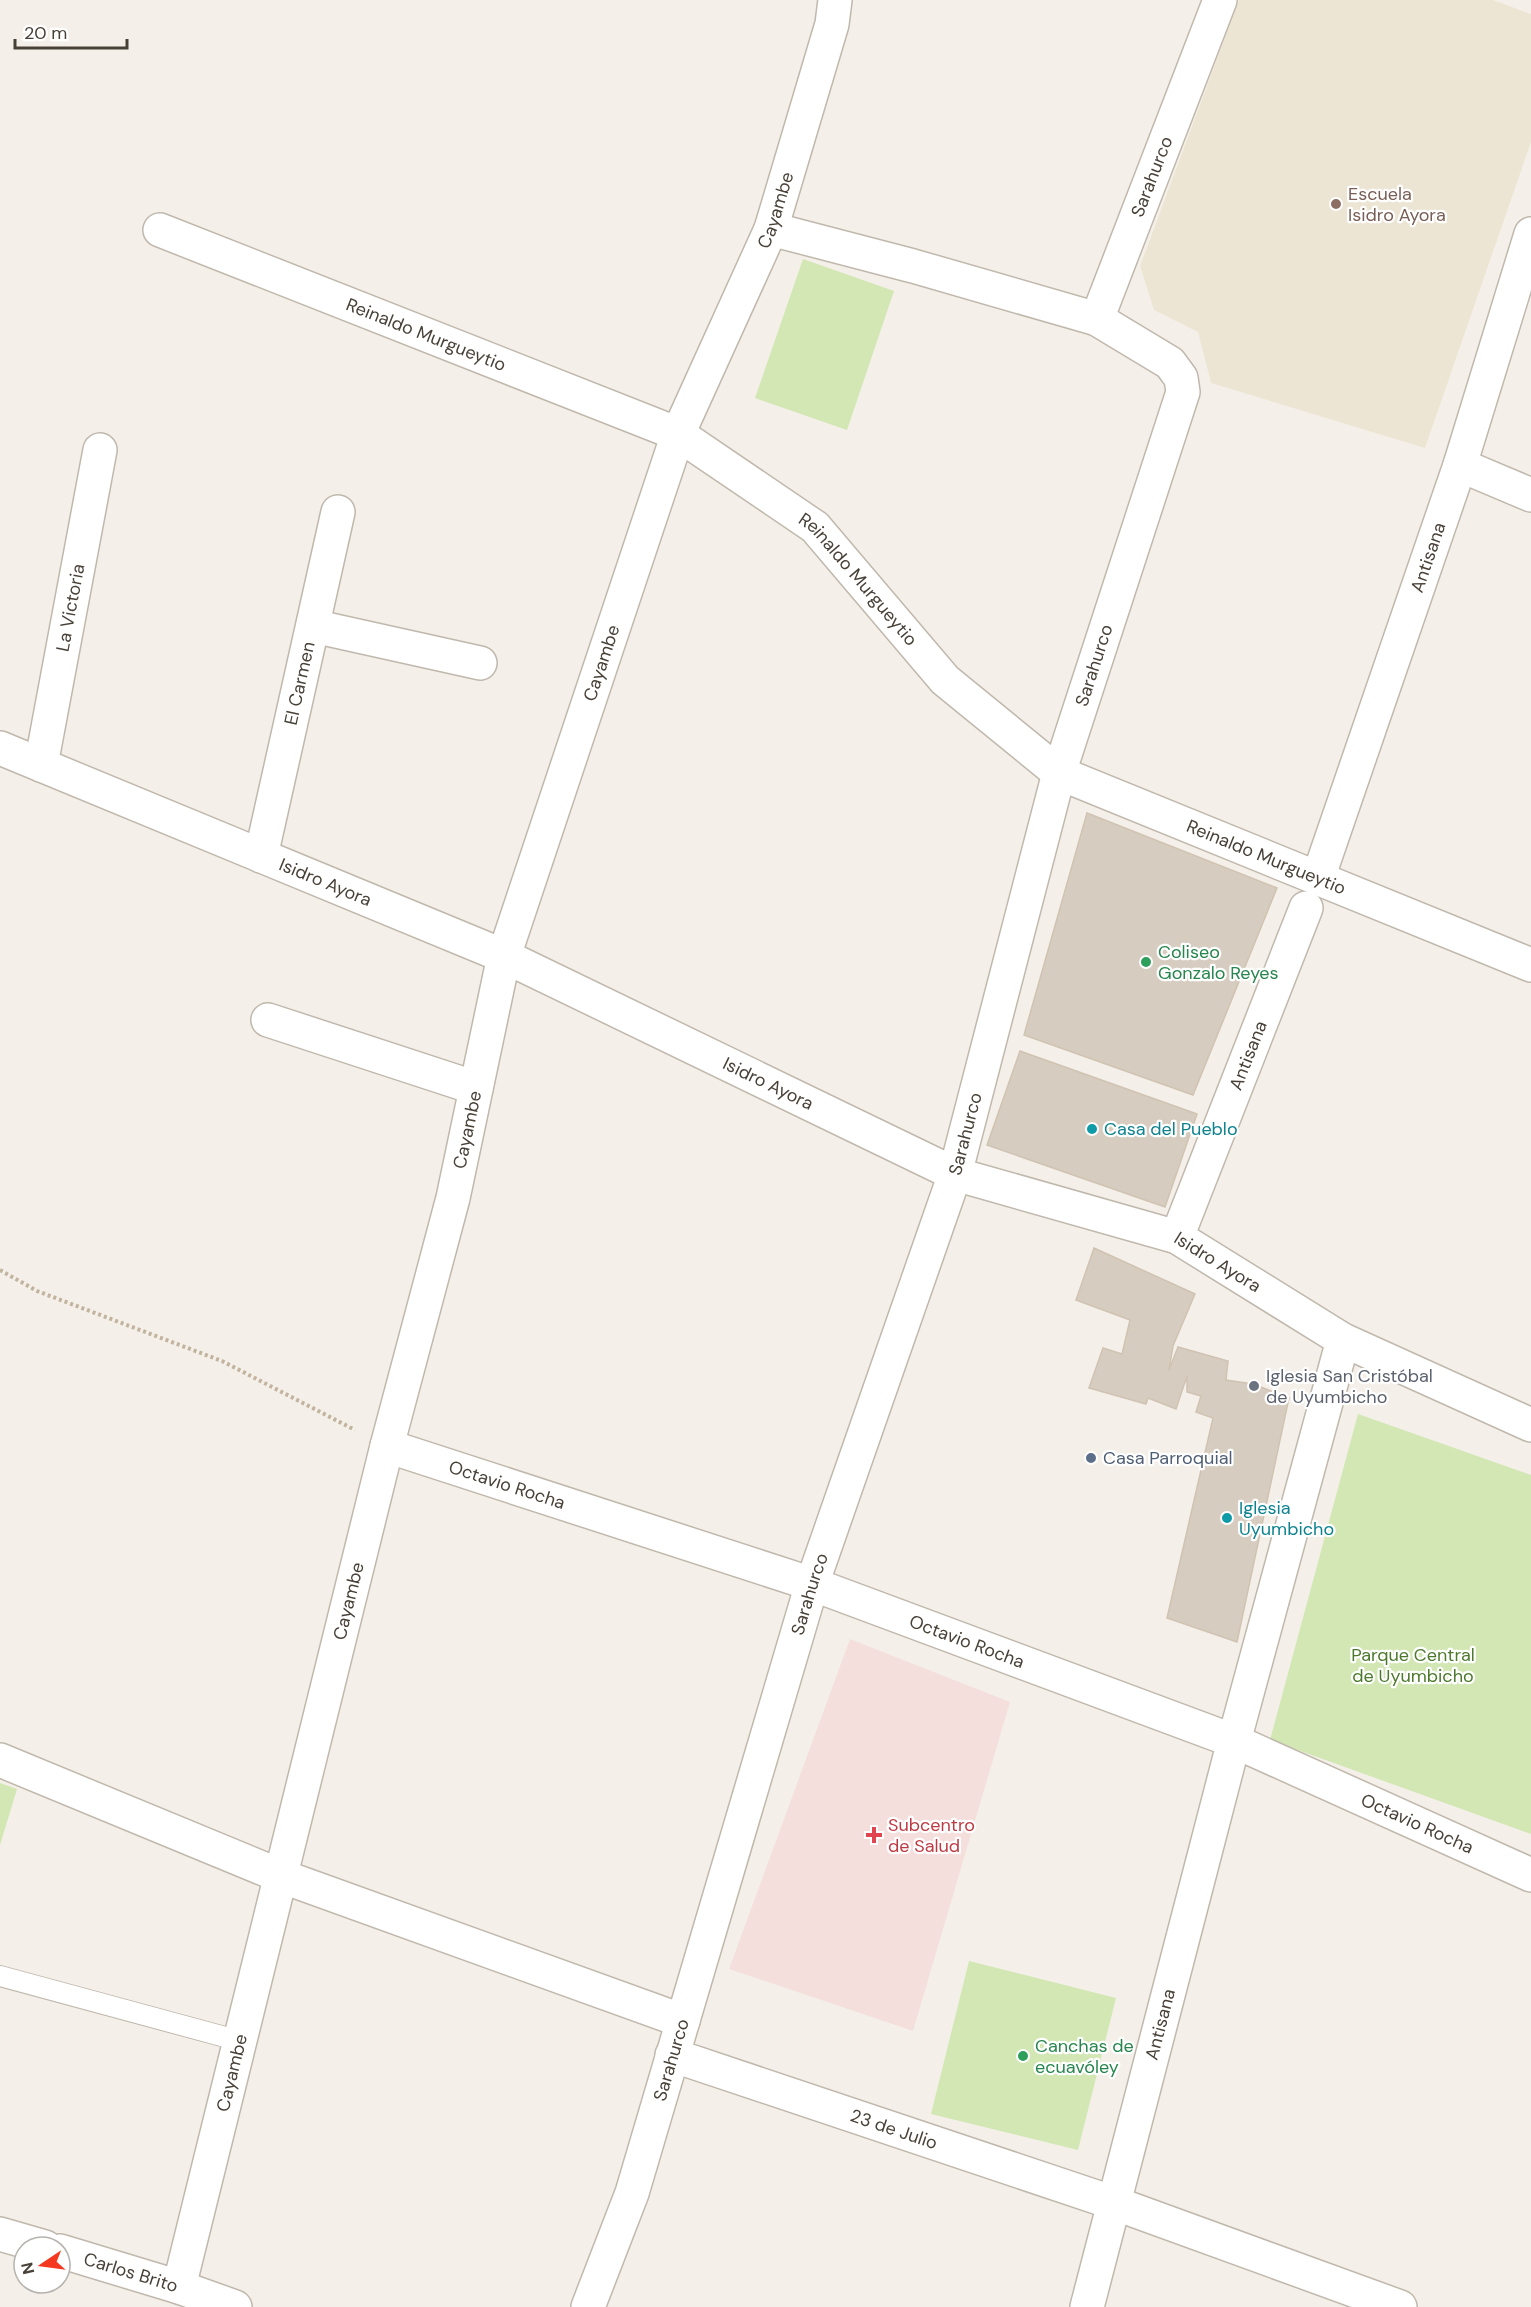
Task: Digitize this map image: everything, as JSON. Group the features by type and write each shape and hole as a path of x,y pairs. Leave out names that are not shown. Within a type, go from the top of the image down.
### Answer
{"street":[{"name":"Cayambe","path":"179,2287 387,1446 453,1198 504,956 678,434 771,229 832,24 835,0"},
{"name":"Sarahurco","path":"588,2307 632,2193 812,1584 955,1174 1059,773 1183,392 1181,378 1170,363 1097,319 1220,0"},
{"path":"771,229 913,266 1097,319"},
{"name":"Reinaldo Murgueytio","path":"160,230 678,434 815,527 945,680 1059,773 1312,893 1531,965"},
{"name":"Antisana","path":"1177,1237 1312,893 1460,465 1531,234"},
{"name":"La Victoria","path":"41,765 100,450"},
{"path":"1460,465 1531,495"},
{"name":"El Carmen","path":"261,856 338,512"},
{"path":"313,626 480,663"},
{"name":"Isidro Ayora","path":"0,748 504,956 955,1174 1177,1237 1343,1340 1531,1425"},
{"path":"268,1020 476,1088"},
{"name":"Antisana","path":"1087,2307 1234,1741 1343,1340"},
{"name":"Octavio Rocha","path":"387,1446 812,1584 1234,1741 1531,1875"},
{"path":"0,1760 281,1876 683,2020"},
{"name":"23 de Julio","path":"672,2055 1114,2203 1400,2307"},
{"name":"Carlos Brito","path":"72,2256 179,2287 235,2307"}],"lane":[{"path":"0,1976 240,2041"}],"path":[{"path":"0,1270 37,1291 222,1361 387,1446"}],"shaded area":[{"name":"Escuela Isidro Ayora","path":"1239,0 1493,0 1531,14 1531,142 1425,448 1211,383 1198,332 1154,310 1140,266"},
{"name":"Subcentro de Salud","path":"850,1639 1010,1702 913,2031 729,1969"}],"green space":[{"path":"803,259 894,291 847,430 755,398"},
{"name":"Parque Central de Uyumbicho","path":"1358,1414 1531,1475 1531,1834 1270,1740"},
{"path":"0,1783 17,1789 0,1845"},
{"name":"Canchas de ecuavóley","path":"969,1961 1116,1998 1078,2150 931,2114"}],"building":[{"name":"Coliseo Gonzalo Reyes","path":"1087,813 1277,888 1193,1095 1024,1035"},
{"name":"Casa del Pueblo","path":"1020,1051 1197,1114 1165,1207 987,1145"},
{"name":"Iglesia Uyumbicho","path":"1094,1248 1195,1294 1173,1346 1169,1370 1178,1347 1228,1361 1226,1380 1253,1384 1289,1398 1237,1642 1167,1618 1213,1418 1196,1412 1201,1396 1187,1392 1187,1376 1176,1409 1148,1398 1146,1404 1089,1388 1103,1348 1122,1354 1130,1320 1076,1300"}],"place":[{"name":"Escuela Isidro Ayora","path":"1336,204"},
{"name":"Coliseo Gonzalo Reyes","path":"1146,962"},
{"name":"Casa del Pueblo","path":"1092,1129"},
{"name":"Iglesia San Cristóbal de Uyumbicho","path":"1254,1386"},
{"name":"Casa Parroquial","path":"1091,1458"},
{"name":"Iglesia Uyumbicho","path":"1227,1518"},
{"name":"Subcentro de Salud","path":"874,1835"},
{"name":"Canchas de ecuavóley","path":"1023,2056"}]}
